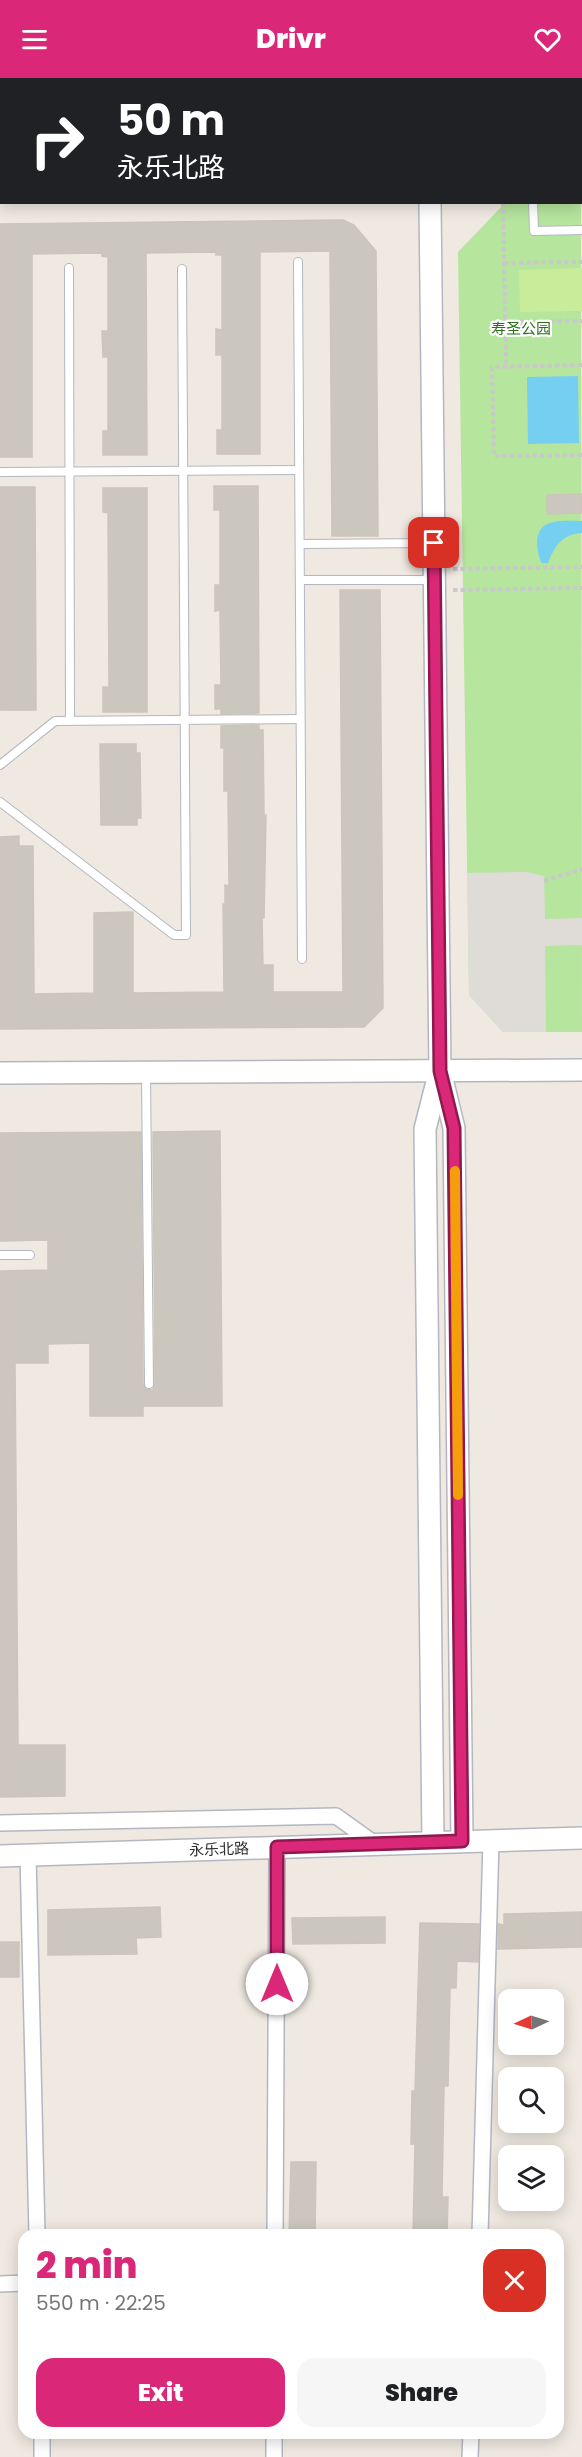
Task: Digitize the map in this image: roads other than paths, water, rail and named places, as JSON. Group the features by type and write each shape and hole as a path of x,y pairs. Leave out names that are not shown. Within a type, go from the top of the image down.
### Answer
{"street":[{"path":"429,204 440,1071 454,1128 462,1841"},
{"path":"0,1073 582,1070"},
{"path":"433,1842 425,1129 440,1071"},
{"path":"0,1822 336,1816 375,1844"},
{"name":"永乐北路","path":"0,1856 582,1838"},
{"path":"480,2229 491,1840"},
{"path":"275,2229 277,1847"},
{"path":"28,1855 37,2229"},
{"path":"0,2283 18,2283"},
{"path":"42,2439 42,2457"},
{"path":"274,2439 274,2457"},
{"path":"470,2457 471,2439"}],"lane":[{"path":"533,204 534,231 582,230"},
{"path":"298,262 302,959"},
{"path":"69,268 70,720"},
{"path":"0,802 174,935 186,935 182,269"},
{"path":"0,472 299,470"},
{"path":"300,544 434,543"},
{"path":"300,580 434,580"},
{"path":"0,765 55,721 300,719"},
{"path":"146,1072 149,1383"},
{"path":"0,1256 30,1255"}],"water":[{"path":"578,376 579,443 528,444 527,377"},
{"path":"582,521 582,533 564,538 553,551 548,563 542,563 537,544 541,529 552,522"}],"park label":[{"name":"寿圣公园","path":"521,328"}]}
